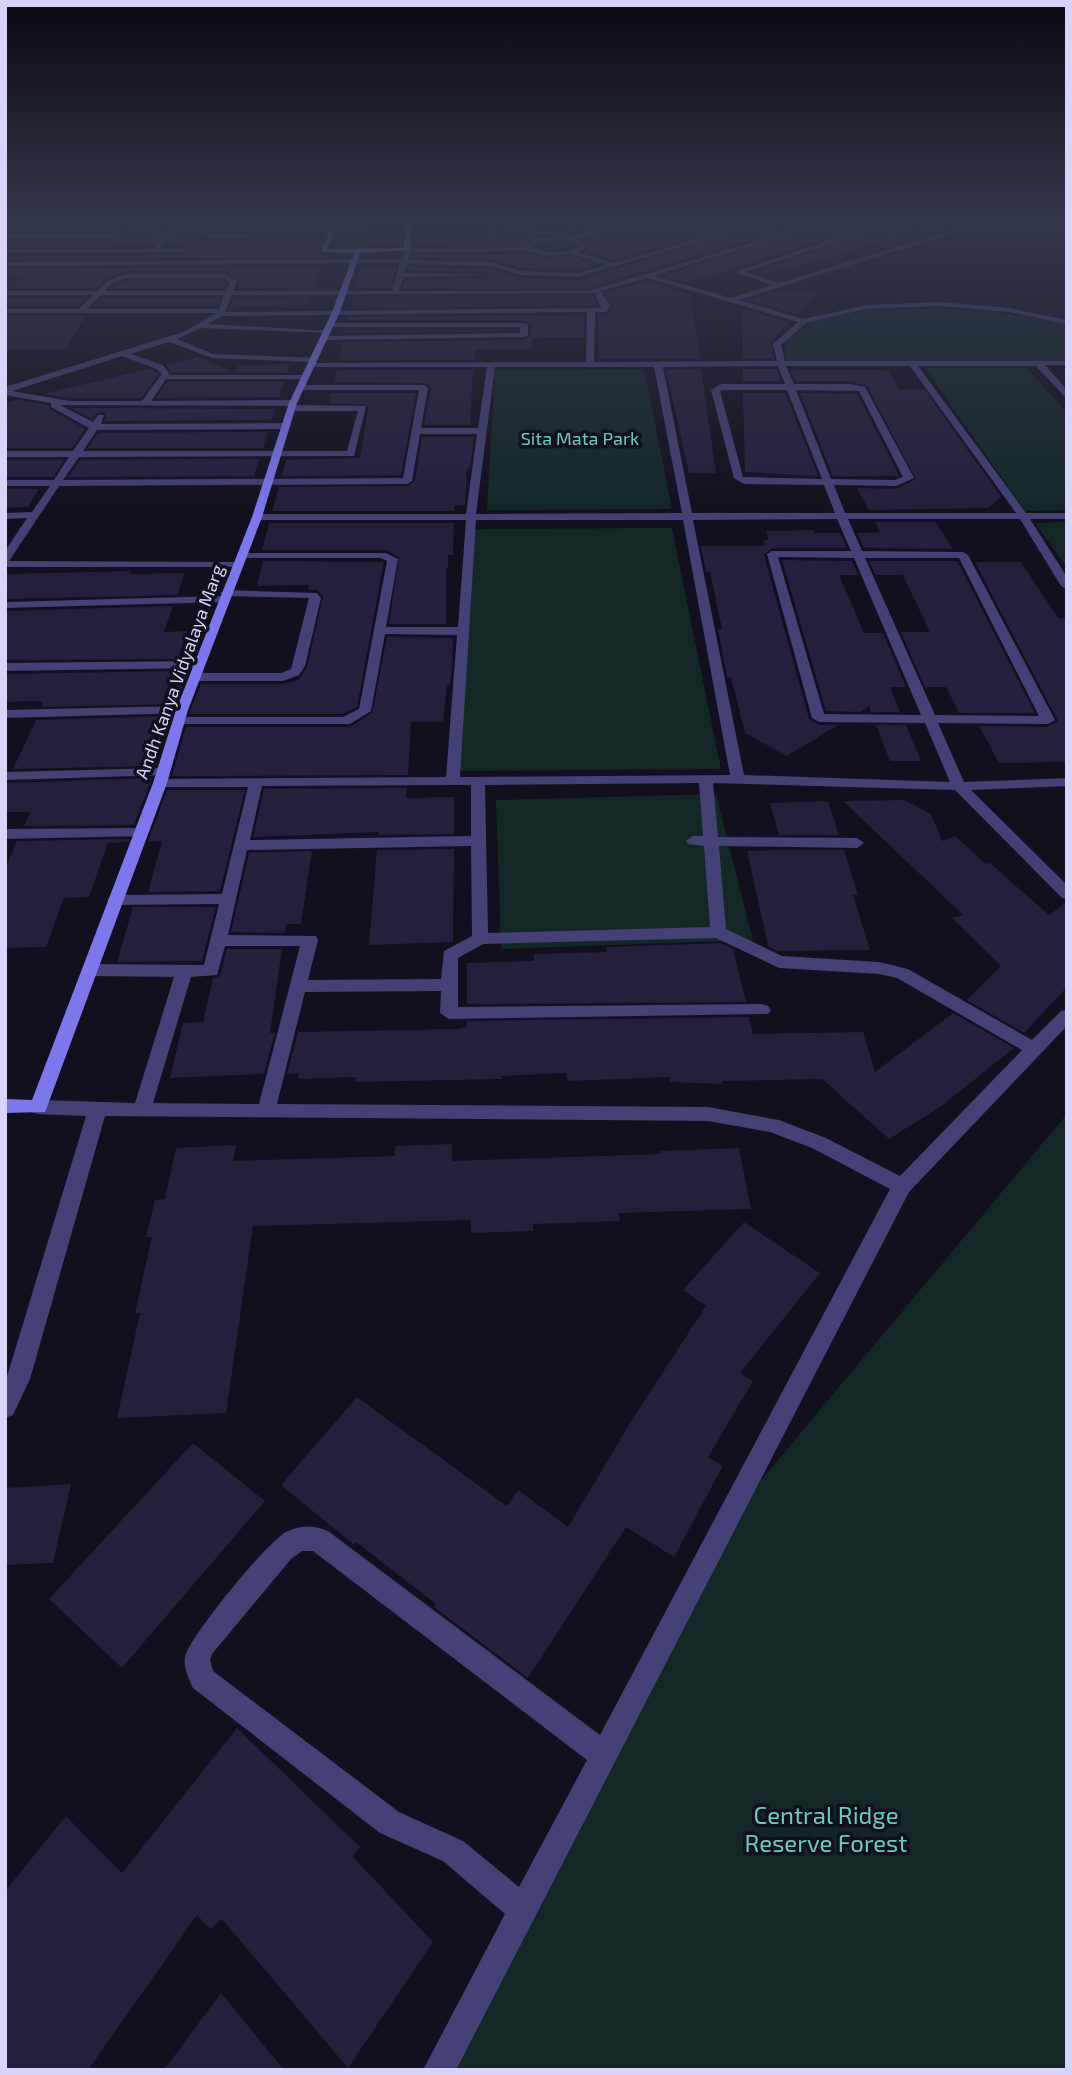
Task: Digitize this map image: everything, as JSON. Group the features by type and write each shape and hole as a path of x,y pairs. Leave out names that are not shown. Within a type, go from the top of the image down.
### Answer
{"street":[{"path":"5,391 169,339 209,321"},
{"name":"Andh Kanya Vidyalaya Marg","path":"38,1107 162,778 180,716 257,517 292,405 332,321"},
{"path":"403,347 410,321"},
{"path":"590,364 592,321"},
{"path":"803,321 777,344 781,363 841,516 959,786 1067,894"},
{"path":"202,326 406,337 524,335 524,325 409,325 327,331"},
{"path":"5,483 268,484 407,481 424,388 212,356 169,339"},
{"path":"123,354 160,367 166,374 144,404"},
{"path":"164,377 307,372 399,362 491,365 1067,363"},
{"path":"912,363 1023,516 1067,586"},
{"path":"1038,363 1067,397"},
{"path":"658,364 737,779"},
{"path":"453,781 461,631 471,516 491,365"},
{"path":"721,387 862,389 909,478 896,482 830,483 750,482 739,478 715,390 721,387"},
{"path":"5,391 46,401 109,405 292,405 331,411 363,408 352,454 5,454"},
{"path":"46,401 94,428 286,426"},
{"path":"5,562 109,405"},
{"path":"416,431 482,431"},
{"path":"5,516 37,515"},
{"path":"257,517 1067,516"},
{"path":"5,534 24,533"},
{"path":"772,554 962,555 1048,720 930,718 819,718 772,554"},
{"path":"5,562 393,559 365,711 357,717 345,721 5,714"},
{"path":"5,605 304,593 316,598 299,666 295,672 283,677 197,671 5,667"},
{"path":"380,630 461,631"},
{"path":"5,776 256,782 737,779 959,786 1067,782"},
{"path":"706,779 718,932"},
{"path":"478,781 481,939"},
{"path":"89,970 211,971 256,782"},
{"path":"5,834 140,833"},
{"path":"241,845 478,841"},
{"path":"693,841 857,843"},
{"path":"115,900 228,899"},
{"path":"762,1010 449,1013 450,955 481,939 718,932 779,962 879,968 901,973 1034,1049"},
{"path":"218,941 310,940 266,1111"},
{"path":"142,1110 184,971"},
{"path":"298,986 450,985"},
{"path":"439,2070 902,1186 1067,1015"},
{"path":"5,1107 708,1114 772,1125 818,1143 902,1186"},
{"path":"5,1407 19,1379 97,1110"},
{"path":"522,1909 453,1851 427,1837 390,1823 202,1679 197,1659 202,1645 282,1550 295,1540 307,1536 319,1540 603,1755"}],"green space":[{"path":"1049,321 1067,324 1067,363 787,363 785,341 811,322"},
{"path":"925,368 1027,368 1067,413 1067,510 1025,511"},
{"name":"Sita Mata Park","path":"644,369 672,509 487,510 495,370"},
{"path":"1067,522 1067,568 1035,523"},
{"path":"672,528 721,769 459,771 475,529"},
{"path":"716,794 753,940 501,949 496,800"},
{"name":"Central Ridge Reserve Forest","path":"1067,1114 1067,2070 423,2070 708,1544"}],"building":[{"path":"5,321 82,321 66,349 5,350"},
{"path":"525,321 584,321 584,337 532,338 533,349 475,350 475,360 339,360 343,342 524,340 531,335 531,325"},
{"path":"598,321 695,321 700,359 599,359"},
{"path":"743,321 789,322 771,342 774,358 743,359"},
{"path":"346,330 517,330 345,333"},
{"path":"198,357 233,372 171,372 166,365"},
{"path":"290,364 287,372 236,372 239,365"},
{"path":"149,369 159,374 141,398 70,398 43,394"},
{"path":"701,369 716,473 689,473 666,370"},
{"path":"743,369 776,369 781,381 743,381"},
{"path":"337,370 473,370 470,425 424,425 431,388 426,383 334,382"},
{"path":"790,370 887,370 900,390 924,389 1001,497 989,508 869,510 857,488 896,489 916,479 867,386 850,381 796,381"},
{"path":"167,382 284,382 279,397 156,398"},
{"path":"331,393 416,393 401,475 282,476 286,460 360,458 369,405 329,403"},
{"path":"743,393 785,393 818,476 745,472"},
{"path":"800,393 857,394 899,476 833,476"},
{"path":"18,400 48,405 50,409 85,429 72,448 5,448 5,403"},
{"path":"71,408 275,409 272,420 105,421 104,412 96,413 92,419"},
{"path":"268,432 263,448 88,448 98,433"},
{"path":"422,437 474,437 470,468 467,469 465,505 454,506 454,511 272,511 279,487 408,486 415,481"},
{"path":"259,459 254,476 68,477 80,460"},
{"path":"5,460 64,460 53,477 5,477"},
{"path":"5,489 39,489 28,507 5,508"},
{"path":"875,522 936,522 953,549 864,548 857,533 880,532"},
{"path":"269,523 454,523 453,555 448,555 446,568 446,624 389,624 399,557 386,550 262,550"},
{"path":"814,530 815,533 840,533 847,548 772,548 764,555 809,719 819,725 838,725 787,756 745,733 731,677 727,677 718,629 722,629 710,572 706,572 701,546 765,546 763,540 769,540 766,531"},
{"path":"782,560 852,561 858,575 839,575 864,633 883,633 906,687 890,687 900,712 871,712 869,706 860,712 826,711"},
{"path":"263,561 384,562 357,707 342,714 189,714 201,684 283,684 299,680 307,667 323,596 317,590 308,590 309,585 257,586"},
{"path":"869,561 957,561 1035,713 959,713 946,687 925,687 901,632 930,632 903,575 875,575"},
{"path":"975,562 1021,562 1058,618 1067,618 1067,762 999,763 979,726 1048,727 1058,721"},
{"path":"132,571 130,574 185,573 177,595 5,599 5,574"},
{"path":"173,606 164,632 187,631 178,659 5,660 5,611"},
{"path":"387,637 453,638 450,685 447,685 443,722 411,722 408,775 172,776 186,727 350,727 372,713"},
{"path":"174,671 170,684 184,683 176,704 42,707 43,703 38,701 5,702 5,674"},
{"path":"171,716 156,766 13,769 36,720"},
{"path":"876,725 906,725 921,761 890,761"},
{"path":"152,778 134,825 24,826 30,812 5,812 7,783"},
{"path":"407,788 406,798 454,797 454,834 379,835 379,832 253,837 264,789"},
{"path":"167,790 245,790 220,891 148,892 162,841 148,842"},
{"path":"904,800 931,814 942,841 955,836 1049,915 1067,902 1067,987 1024,1033 967,1000 1001,966 952,918 963,915 843,801"},
{"path":"828,801 839,835 779,835 770,803"},
{"path":"129,839 128,842 108,843 89,897 64,898 46,947 5,948 5,869 17,841"},
{"path":"454,849 453,942 369,945 377,850"},
{"path":"844,850 858,895 853,895 870,950 778,951 768,946 747,851"},
{"path":"312,851 301,924 286,924 285,933 231,932 249,853"},
{"path":"133,907 216,907 202,961 117,962"},
{"path":"721,943 733,949 746,1002 467,1004 467,963 534,961 534,954 607,952 606,947"},
{"path":"227,949 282,949 270,1033 275,1033 264,1074 170,1078 183,1023 203,1022 213,978 220,976"},
{"path":"953,1013 1014,1048 940,1107 889,1139 822,1079 722,1081 722,1084 670,1082 670,1077 567,1081 566,1073 502,1076 502,1079 355,1082 356,1077 298,1079 299,1073 287,1074 298,1032 456,1029 467,1027 467,1021 749,1017 753,1034 863,1032 875,1072"},
{"path":"452,1144 452,1161 661,1154 661,1151 739,1148 751,1209 619,1213 620,1221 533,1224 533,1231 471,1233 471,1220 253,1226 226,1413 117,1418 140,1313 135,1313 152,1237 146,1237 155,1200 165,1199 176,1148 236,1145 233,1161 395,1156 395,1146"},
{"path":"744,1222 820,1273 740,1373 753,1381 708,1457 723,1466 674,1557 626,1527 528,1678 434,1607 436,1604 356,1542 354,1545 281,1485 357,1397 507,1506 518,1490 568,1527 635,1415 706,1306 683,1290"},
{"path":"193,1443 265,1501 122,1668 49,1599"},
{"path":"71,1484 53,1563 5,1565 5,1488"},
{"path":"237,1728 360,1847 353,1857 433,1942 348,2068 222,1919 210,1929 197,1915 88,2070 5,2070 5,1891 66,1816 122,1873"},
{"path":"221,1993 284,2070 164,2070"}]}
